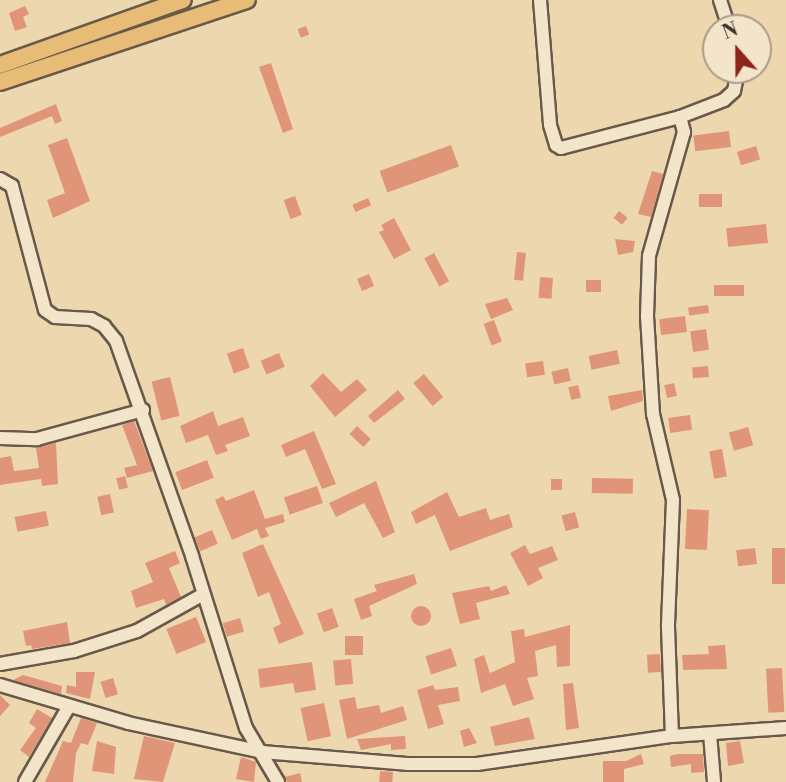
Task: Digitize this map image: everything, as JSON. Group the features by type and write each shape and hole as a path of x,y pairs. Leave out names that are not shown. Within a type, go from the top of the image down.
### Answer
{"main road":[{"path":"0,65 183,0"},
{"path":"0,82 247,0"}],"street":[{"path":"540,0 550,125 556,145 561,148 680,117 724,100 734,90 735,84"},
{"path":"672,736 668,627 673,500 653,414 647,316 649,256 684,132 680,117"},
{"path":"0,179 12,186 45,310 55,317 91,319 104,326 116,341 143,410 246,728 278,782"},
{"path":"0,438 37,439 143,410"},
{"path":"0,664 74,651 136,631 202,595"},
{"path":"0,685 69,706 262,751 407,764 477,764 672,736 786,728"},
{"path":"25,782 69,706"},
{"path":"710,734 714,782"}],"building":[{"path":"25,6 29,14 23,17 27,27 15,31 9,13"},
{"path":"306,26 309,34 301,38 298,29"},
{"path":"271,63 293,129 283,133 259,67"},
{"path":"56,104 62,121 55,124 52,116 0,137 0,128"},
{"path":"729,131 731,147 695,151 693,135"},
{"path":"67,138 90,201 53,218 47,200 65,193 48,145"},
{"path":"451,145 459,167 387,193 380,171"},
{"path":"756,146 760,159 741,165 737,152"},
{"path":"652,171 663,174 651,217 638,214"},
{"path":"699,194 722,194 722,207 699,207"},
{"path":"295,196 302,215 291,219 284,200"},
{"path":"368,198 371,205 355,212 352,205"},
{"path":"619,211 628,218 622,225 613,218"},
{"path":"394,218 411,250 394,259 379,232 384,230 381,225"},
{"path":"766,224 768,243 728,247 726,228"},
{"path":"615,239 635,241 633,252 618,255"},
{"path":"517,252 526,253 523,281 514,280"},
{"path":"434,253 449,281 439,286 424,258"},
{"path":"369,274 374,286 362,291 357,279"},
{"path":"540,277 553,278 552,299 539,298"},
{"path":"586,280 601,280 601,292 586,292"},
{"path":"714,285 744,285 744,296 714,296"},
{"path":"507,298 513,310 491,319 485,304"},
{"path":"708,305 709,313 689,315 688,307"},
{"path":"685,316 687,332 661,335 659,319"},
{"path":"494,320 502,342 492,345 484,324"},
{"path":"706,329 709,350 693,352 690,331"},
{"path":"243,348 250,368 234,373 227,354"},
{"path":"617,350 620,364 592,370 589,356"},
{"path":"279,353 285,367 266,375 261,361"},
{"path":"543,361 545,375 527,377 525,364"},
{"path":"708,366 709,377 693,378 692,367"},
{"path":"568,368 571,381 554,384 551,372"},
{"path":"323,373 341,392 357,379 367,390 335,417 310,386"},
{"path":"424,374 443,397 433,406 413,383"},
{"path":"170,377 180,416 161,420 152,382"},
{"path":"674,383 677,396 667,398 664,385"},
{"path":"578,385 581,398 571,400 568,387"},
{"path":"398,390 405,399 374,423 368,416"},
{"path":"642,390 643,401 611,411 608,396"},
{"path":"213,411 218,426 243,417 250,436 225,445 228,451 216,455 208,435 186,443 180,426"},
{"path":"690,415 692,430 670,433 668,418"},
{"path":"134,421 153,471 127,478 124,468 137,465 122,425"},
{"path":"357,426 371,439 363,447 349,434"},
{"path":"748,427 753,445 734,451 729,433"},
{"path":"314,431 336,484 322,489 305,449 286,457 281,445"},
{"path":"56,443 58,484 42,486 41,479 0,485 0,458 11,456 14,471 39,468 36,448"},
{"path":"722,449 727,477 714,479 709,451"},
{"path":"207,460 214,478 182,490 175,472"},
{"path":"125,476 128,488 119,490 116,478"},
{"path":"592,478 633,479 633,494 592,493"},
{"path":"551,479 562,479 562,490 551,490"},
{"path":"376,481 395,532 383,538 364,503 336,517 329,503"},
{"path":"317,486 323,503 290,514 284,497"},
{"path":"254,490 265,519 283,514 285,522 265,528 269,536 261,539 257,529 232,540 215,500 223,496 226,501"},
{"path":"447,492 459,517 486,508 490,520 509,514 513,527 450,551 435,515 416,524 411,512"},
{"path":"110,494 114,513 101,515 97,497"},
{"path":"687,509 709,510 707,550 685,549"},
{"path":"46,511 49,526 17,532 15,517"},
{"path":"575,512 579,527 566,531 561,516"},
{"path":"212,530 218,544 200,551 195,537"},
{"path":"263,544 304,634 279,644 273,628 281,624 269,592 258,597 242,553"},
{"path":"525,545 530,554 552,546 558,560 538,568 543,578 528,586 510,553"},
{"path":"755,548 757,564 738,566 736,550"},
{"path":"772,548 785,548 785,584 772,584"},
{"path":"175,551 180,563 169,568 181,597 166,605 164,599 136,608 131,591 153,582 145,563"},
{"path":"414,574 417,584 369,606 372,616 361,620 354,599 377,591 374,585"},
{"path":"506,585 510,594 476,603 480,619 460,624 452,593 489,586 491,591"},
{"path":"417,606 425,606 431,616 425,626 417,626 411,620 411,612"},
{"path":"332,608 339,627 324,632 317,613"},
{"path":"196,617 206,642 176,654 166,629"},
{"path":"240,618 244,631 227,637 223,623"},
{"path":"67,622 70,643 32,649 31,645 26,646 23,631"},
{"path":"570,625 570,666 557,667 556,645 535,651 538,676 527,678 534,699 513,706 505,684 481,693 474,659 484,655 490,673 515,662 511,631 524,629 525,637"},
{"path":"345,636 363,636 363,655 345,655"},
{"path":"725,645 727,669 683,670 682,655 709,654 708,646"},
{"path":"451,648 457,666 431,674 425,656"},
{"path":"660,654 661,672 648,673 647,655"},
{"path":"351,659 353,684 335,685 333,661"},
{"path":"312,662 316,690 295,693 293,683 260,688 258,669"},
{"path":"782,668 784,712 768,713 766,669"},
{"path":"76,672 95,672 90,699 66,693 67,685 76,687"},
{"path":"23,675 62,686 61,694 13,680"},
{"path":"113,678 118,694 106,698 101,682"},
{"path":"573,683 579,728 566,730 563,684"},
{"path":"433,685 435,690 458,687 460,701 438,705 444,724 428,729 417,690"},
{"path":"0,695 10,705 0,716"},
{"path":"355,697 357,709 379,705 381,713 403,706 407,720 347,739 339,700"},
{"path":"324,703 331,736 308,741 301,708"},
{"path":"37,709 52,718 29,757 20,750 36,728 29,723"},
{"path":"529,717 535,739 495,746 490,727"},
{"path":"81,718 97,723 88,745 81,743 76,753 73,782 45,782 63,741 71,743"},
{"path":"469,728 477,743 464,747 460,731"},
{"path":"144,736 175,743 163,782 134,779"},
{"path":"405,736 406,749 391,750 391,744 361,750 357,739"},
{"path":"97,741 116,747 114,774 92,771"},
{"path":"740,741 744,763 728,766 726,743"},
{"path":"641,754 644,764 624,769 624,782 603,782 603,761 626,761"},
{"path":"703,754 704,772 691,773 691,764 671,767 670,756"},
{"path":"241,757 256,762 254,782 236,779"},
{"path":"380,771 393,772 392,782 379,782"},
{"path":"300,773 302,782 287,782 285,777"}]}
